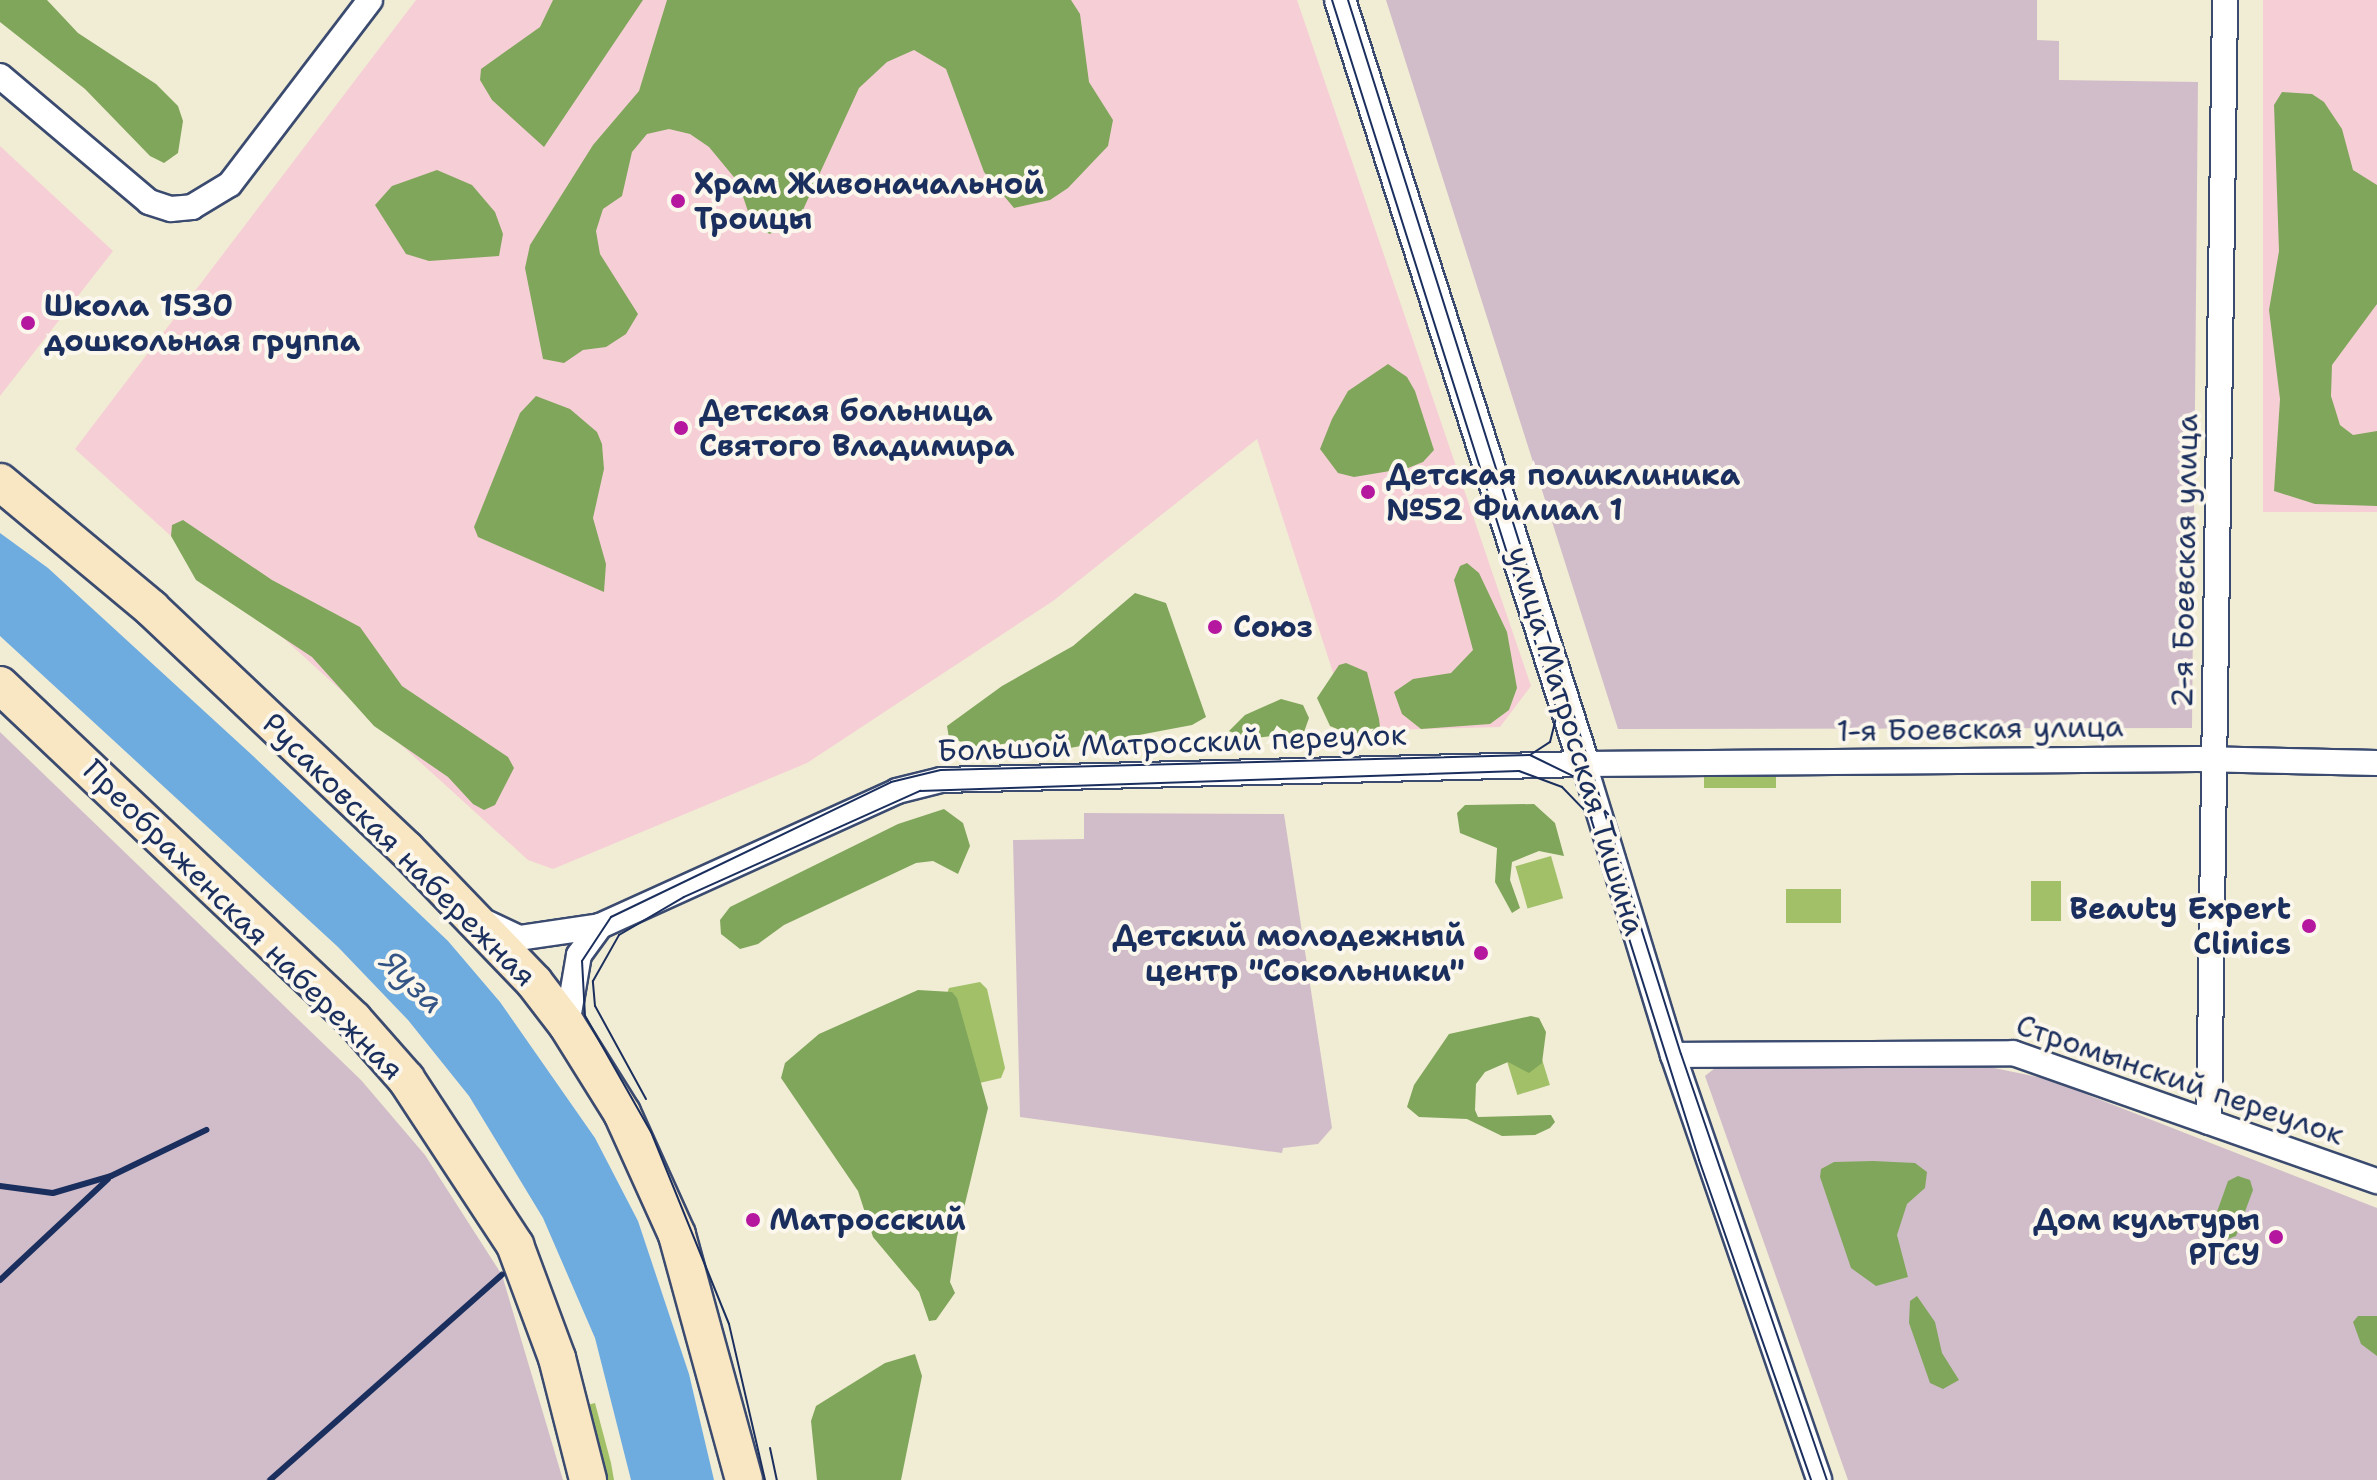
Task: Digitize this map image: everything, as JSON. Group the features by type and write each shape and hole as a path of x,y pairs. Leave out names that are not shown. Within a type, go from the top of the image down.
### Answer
{"main road":[{"name":"Русаковская набережная","path":"0,482 151,608 474,917 567,1025 622,1113 677,1235 744,1480"},
{"name":"Преображенская набережная","path":"0,685 354,1020 406,1079 515,1245 557,1358 588,1480"}],"street":[{"path":"0,76 149,202 171,209 192,207 230,184 370,0"},
{"name":"улица Матросская Тишина","path":"1340,0 1584,764 1673,1055 1819,1480"},
{"name":"2-я Боевская улица","path":"2209,1122 2225,0"},
{"name":"1-я Боевская улица","path":"1584,764 2216,759 2377,763"},
{"name":"Большой Матросский переулок","path":"474,917 519,938 600,926 919,783 1584,764"},
{"path":"567,1025 579,955 600,926"},
{"name":"Стромынский переулок","path":"1673,1055 2013,1053 2377,1181"}],"shaded area":[{"name":"Детская больница Святого Владимира","path":"416,0 1297,0 1531,686 1500,727 1352,731 1257,439 1053,601 807,763 553,869 528,860 75,449"},
{"path":"1386,0 2037,0 2037,40 2059,41 2059,80 2198,82 2192,728 1618,729"},
{"path":"2263,0 2377,0 2377,512 2263,512"},
{"name":"Школа 1530 дошкольная группа","path":"0,146 113,251 0,396"},
{"path":"0,732 361,1080 425,1155 502,1275 563,1480 0,1480"},
{"path":"1084,813 1284,814 1332,1128 1318,1144 1283,1148 1282,1153 1020,1117 1013,840 1084,839"},
{"path":"1975,1064 2047,1079 2377,1208 2377,1480 1848,1480 1705,1076 1715,1068"}],"green space":[{"path":"0,0 47,0 78,33 156,84 178,106 183,121 178,153 164,163 150,156 85,89 0,22"},
{"path":"553,0 643,0 544,147 492,100 480,80 481,69 540,27"},
{"path":"667,0 1071,0 1080,14 1089,82 1113,120 1108,146 1068,188 1050,200 1014,208 984,172 946,69 914,50 887,62 859,88 802,212 770,234 753,226 738,182 709,147 690,134 669,129 647,134 632,152 622,196 603,209 596,231 600,254 638,314 626,334 606,347 583,350 564,363 543,359 525,268 530,245 593,145 639,91"},
{"path":"2282,92 2312,94 2324,102 2342,129 2353,170 2377,185 2377,304 2332,365 2331,396 2340,425 2353,435 2377,431 2377,506 2315,504 2274,491 2280,399 2269,310 2279,251 2274,105"},
{"path":"437,170 472,185 495,212 503,234 499,256 429,261 406,254 375,205 392,186"},
{"path":"1388,364 1407,377 1415,391 1434,450 1423,462 1408,468 1354,477 1338,473 1320,449 1332,419 1348,391"},
{"path":"536,396 570,409 597,432 602,444 604,469 593,518 606,564 604,592 478,537 474,527 520,413"},
{"path":"183,520 272,580 360,627 402,686 508,757 514,768 495,805 484,810 473,804 448,777 374,726 312,657 196,580 171,536 172,525"},
{"path":"1467,563 1479,573 1507,632 1517,688 1509,710 1490,724 1421,729 1402,714 1394,692 1413,679 1451,673 1473,650 1454,580 1460,566"},
{"path":"1135,593 1166,603 1206,717 1192,725 1070,748 1008,743 982,748 949,738 947,726 1002,686 1073,646"},
{"path":"1346,663 1367,672 1379,719 1380,727 1359,738 1330,726 1317,698 1339,665"},
{"path":"1281,699 1303,705 1309,718 1304,732 1247,739 1229,731 1245,715"},
{"path":"1704,775 1776,775 1776,788 1704,788"},
{"path":"1534,804 1555,823 1564,856 1539,851 1512,862 1510,880 1520,908 1512,913 1495,882 1497,848 1460,833 1457,813 1465,805"},
{"path":"944,809 963,823 970,846 958,874 933,861 916,863 784,925 758,944 740,949 721,934 720,920 730,907 898,824"},
{"path":"1551,856 1563,898 1528,908 1515,866"},
{"path":"2031,881 2061,881 2061,921 2031,921"},
{"path":"1786,889 1841,889 1841,923 1786,923"},
{"path":"980,982 987,989 1005,1068 1001,1078 971,1085 945,999 949,988"},
{"path":"918,990 952,992 957,998 988,1108 957,1237 950,1282 955,1293 936,1320 929,1321 919,1292 873,1237 858,1191 781,1078 785,1063 819,1034"},
{"path":"1531,1016 1539,1018 1546,1032 1542,1063 1529,1073 1508,1062 1485,1072 1476,1084 1475,1110 1478,1117 1551,1115 1555,1122 1550,1128 1535,1135 1502,1136 1467,1119 1419,1117 1407,1107 1414,1085 1449,1034"},
{"path":"1537,1043 1550,1085 1517,1095 1504,1053"},
{"path":"1834,1162 1915,1163 1927,1172 1925,1188 1907,1204 1897,1235 1908,1277 1876,1286 1851,1268 1820,1177 1821,1169"},
{"path":"2238,1176 2250,1180 2253,1190 2236,1236 2223,1241 2214,1237 2213,1223 2228,1181"},
{"path":"1917,1296 1935,1322 1942,1353 1959,1380 1943,1389 1930,1383 1909,1323 1910,1301"},
{"path":"2358,1316 2377,1316 2377,1356 2361,1344 2353,1322"},
{"path":"915,1354 922,1376 901,1480 817,1480 811,1421 816,1406 885,1363"},
{"path":"595,1403 614,1480 606,1480 587,1405"}],"water":[{"name":"Яуза","path":"0,533 48,568 252,755 448,941 500,1002 595,1138 638,1221 689,1374 714,1480 631,1480 595,1338 543,1218 469,1096 408,1020 338,947 0,636"}],"tram line":[{"path":"1332,0 1699,1160 1811,1480"},
{"path":"1348,0 1681,1054 1827,1480"},
{"path":"1530,755 1550,742 1558,711"},
{"path":"765,1480 729,1324 651,1132 585,1016 582,961 611,917 891,782 941,770 1530,755 1573,776 1608,814"},
{"path":"646,1099 595,1006 593,981 619,935 684,897 920,791 1519,771 1562,787 1592,818"},
{"path":"770,1448 777,1480"}],"railway":[{"path":"0,1186 53,1193 111,1176 206,1130"},
{"path":"0,1280 108,1179"},
{"path":"270,1480 502,1275"}],"place":[{"name":"Храм Живоначальной Троицы","path":"678,201"},
{"name":"Школа 1530 дошкольная группа","path":"28,323"},
{"name":"Детская больница Святого Владимира","path":"681,428"},
{"name":"Детская поликлиника №52 Филиал 1","path":"1368,492"},
{"name":"Союз","path":"1215,627"},
{"name":"Beauty Expert Clinics","path":"2309,926"},
{"name":"Детский молодежный центр \"Сокольники\"","path":"1481,953"},
{"name":"Матросский","path":"753,1220"},
{"name":"Дом культуры РГСУ","path":"2276,1237"}]}
